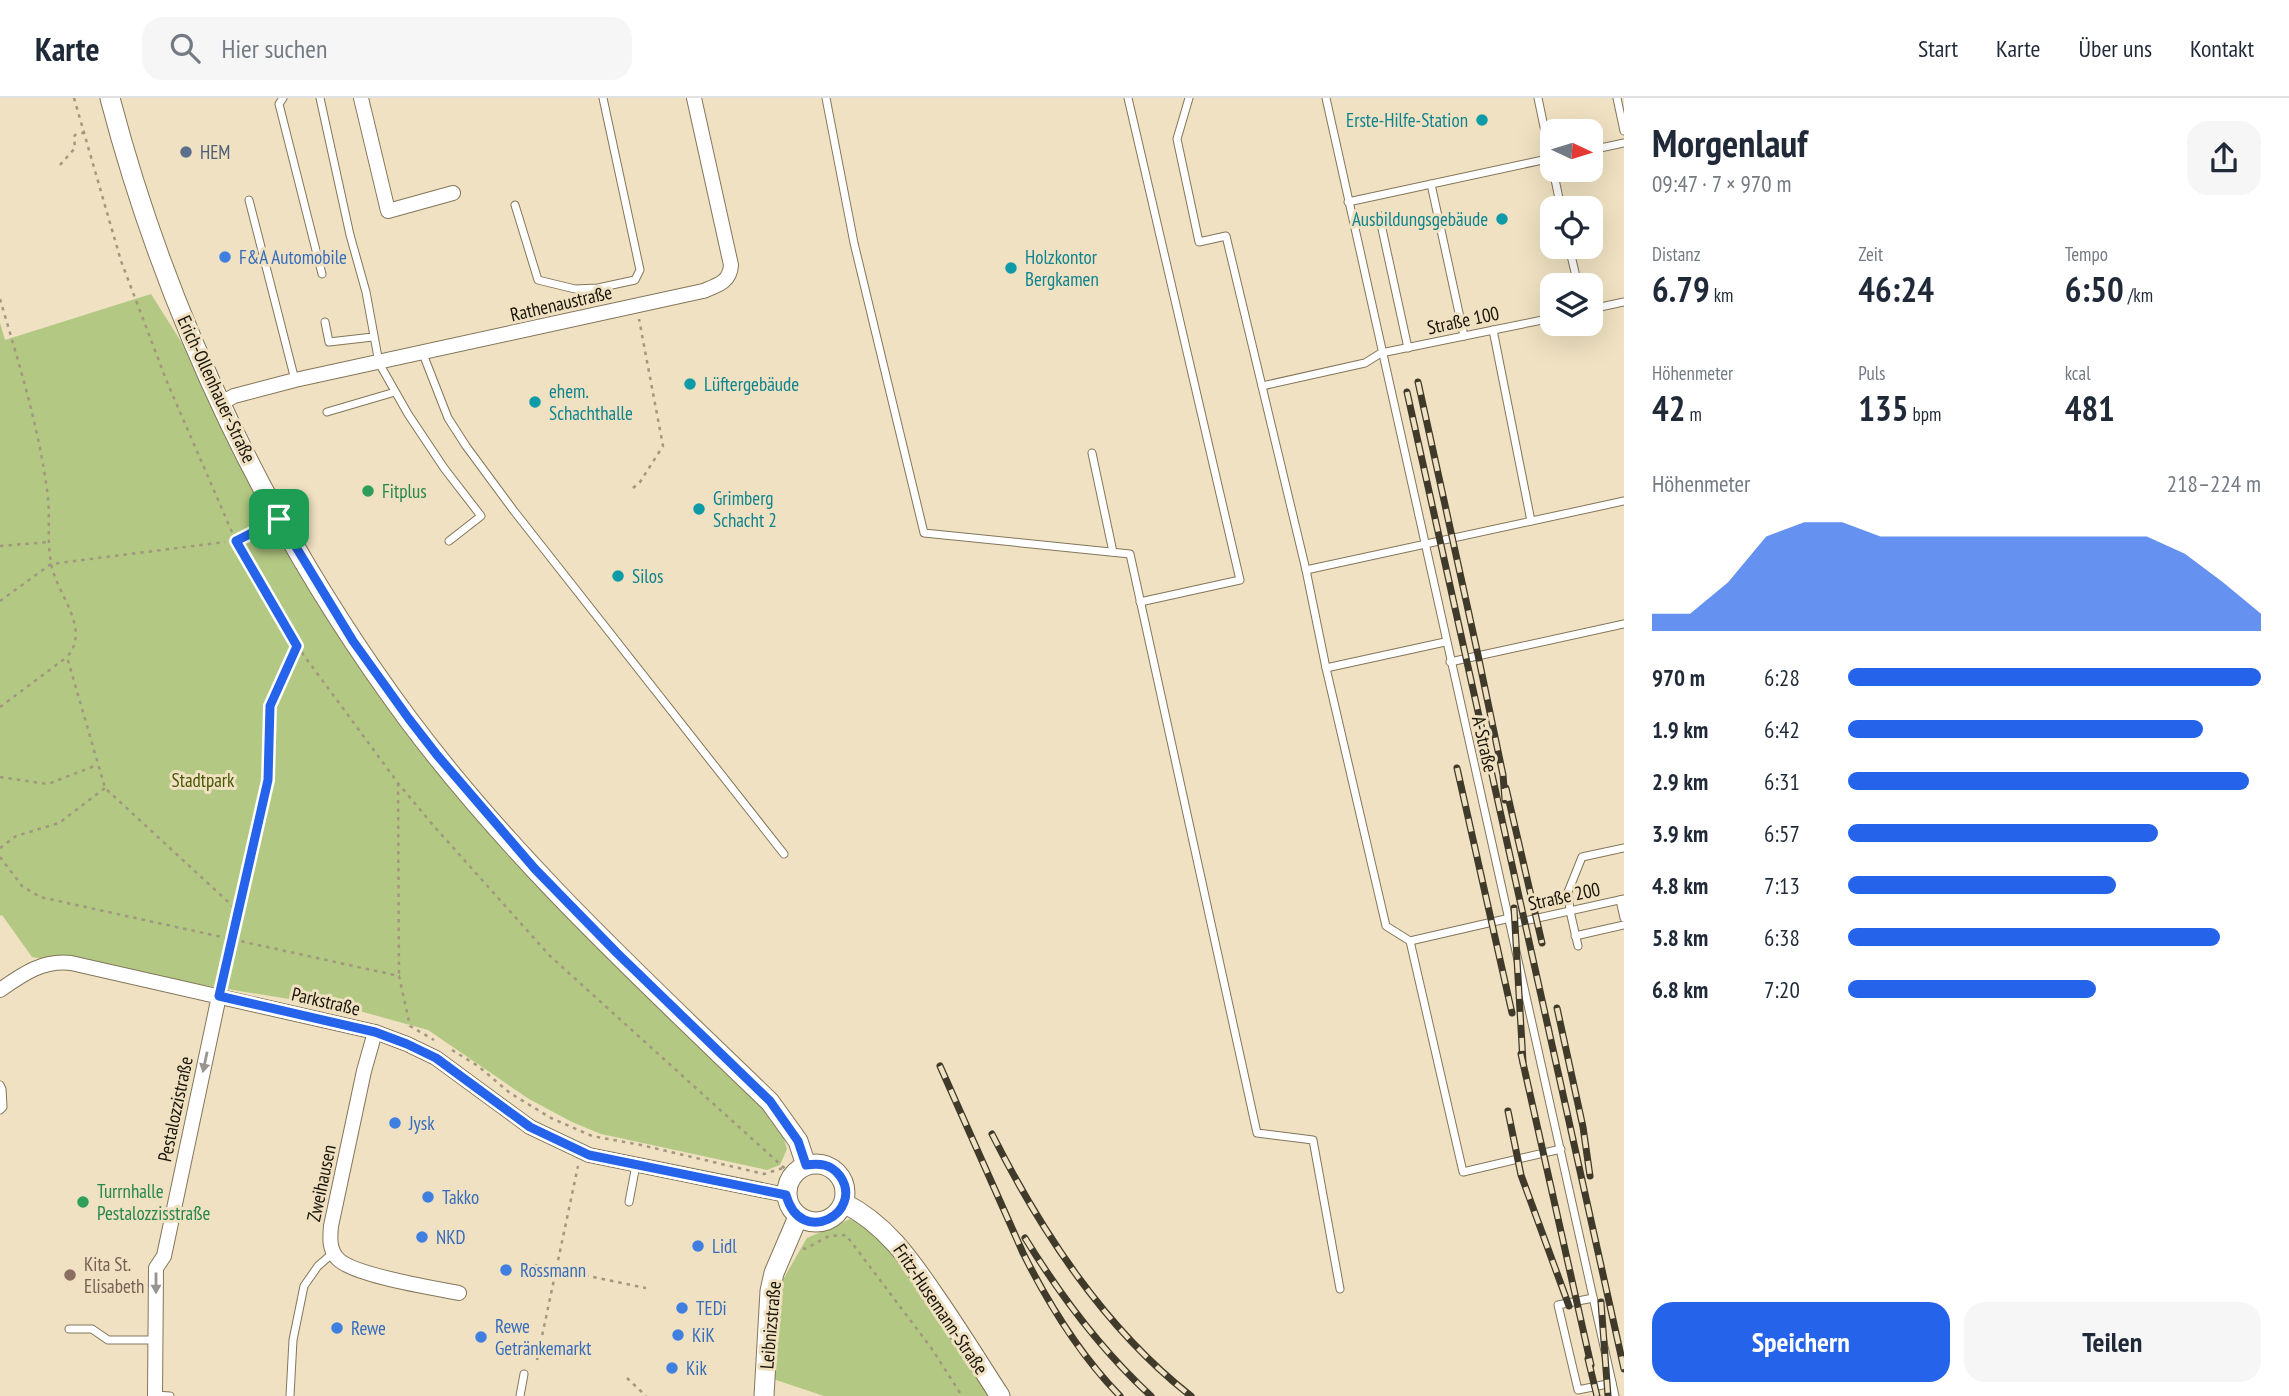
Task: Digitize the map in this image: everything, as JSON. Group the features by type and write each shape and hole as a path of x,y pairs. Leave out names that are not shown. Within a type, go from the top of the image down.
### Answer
{"street":[{"name":"Erich-Ollenhauer-Straße","path":"110,98 140,205 177,301 221,403 279,519 353,641 437,755 535,869 617,953 770,1101 798,1141 799,1170"},
{"path":"361,98 388,211 453,193"},
{"name":"Rathenaustraße","path":"221,403 234,396 295,380 704,291 726,280 731,265 694,98"},
{"name":"Parkstraße","path":"0,990 33,968 57,961 375,1032 436,1058 530,1127 589,1155 786,1195"},
{"name":"Pestalozzistraße","path":"160,1396 156,1340 156,1269 164,1256 219,996"},
{"name":"Zweihausen","path":"333,1253 331,1226 364,1071 375,1032"},
{"path":"817,1163 837,1172 846,1192 839,1212 819,1223 798,1217 790,1207 786,1195 788,1185 799,1170 817,1163"},
{"name":"Fritz-Husemann-Straße","path":"844,1203 868,1216 887,1232 904,1252 954,1323 999,1396"},
{"name":"Leibnizstraße","path":"764,1396 770,1291 774,1273 798,1217"},
{"path":"333,1253 339,1261 359,1270 458,1293"}],"lane":[{"path":"283,98 279,104 322,274"},
{"path":"320,98 350,235 366,292 379,363 444,468 481,516 449,541"},
{"path":"514,205 538,280 575,289 598,288 635,280 640,270 603,98"},
{"path":"826,98 855,243 925,533 1130,554 1257,1133 1313,1140 1340,1289"},
{"path":"1128,98 1240,580 1140,602"},
{"path":"1189,98 1177,139 1199,243 1226,236 1306,570 1386,926 1410,941 1463,1172 1561,1149"},
{"name":"A-Straße","path":"1326,98 1423,544 1615,1396"},
{"path":"1538,98 1542,119"},
{"path":"1617,98 1624,131"},
{"path":"1603,147 1624,143"},
{"path":"1349,202 1540,161"},
{"path":"1431,184 1464,336"},
{"path":"249,200 295,380"},
{"path":"1379,215 1408,348"},
{"path":"1603,307 1624,303"},
{"name":"Straße 100","path":"1262,387 1365,363 1381,353 1540,320"},
{"path":"325,323 329,342 373,337"},
{"path":"1493,330 1531,521"},
{"path":"423,354 447,418 466,446 785,854"},
{"path":"327,412 395,392"},
{"path":"1092,453 1113,552"},
{"path":"1306,570 1624,502"},
{"path":"236,541 279,519"},
{"path":"1450,662 1624,624"},
{"path":"1326,668 1445,642"},
{"path":"1578,946 1568,891 1582,858 1624,848"},
{"path":"1622,900 1624,918"},
{"name":"Straße 200","path":"1410,941 1622,900"},
{"path":"1575,936 1624,925"},
{"path":"0,1085 3,1107 0,1110"},
{"path":"629,1202 636,1165"},
{"path":"289,1396 293,1340 304,1286 317,1266 333,1253"},
{"path":"1593,1298 1558,1305 1578,1390 1612,1383"},
{"path":"69,1329 92,1329 108,1340 156,1340"},
{"path":"520,1396 524,1374"}],"path":[{"path":"74,98 121,261 167,382 236,541 297,646 398,783 550,957 799,1170"},
{"path":"60,165 75,148 75,135 83,133"},
{"path":"0,299 34,416 48,499 51,564 75,627 76,644 67,657 0,707"},
{"path":"633,488 640,482 663,446 637,306"},
{"path":"0,601 51,564 236,541"},
{"path":"0,546 50,542"},
{"path":"219,996 268,780 270,706 297,646"},
{"path":"67,657 105,788 239,912"},
{"path":"0,777 48,785 98,765"},
{"path":"398,783 399,976"},
{"path":"0,848 16,836 59,822 105,788"},
{"path":"537,1360 579,1164 585,1160"},
{"path":"788,1240 805,1249 829,1236 846,1236 932,1349 962,1396"},
{"path":"535,1265 646,1288"},
{"path":"627,1378 646,1396"}],"green space":[{"name":"Stadtpark","path":"151,294 211,389 407,719 769,1108 782,1132 787,1149 780,1165 767,1170 601,1134 529,1099 428,1030 356,1010 32,957 2,915 0,916 0,323 5,340"},
{"path":"850,1219 873,1229 946,1323 997,1396 824,1396 773,1379 781,1283 807,1238"}],"railway":[{"path":"1418,382 1503,775 1505,800"},
{"path":"1407,392 1624,1369"},
{"path":"1457,768 1512,1013"},
{"path":"1506,788 1542,943"},
{"path":"1514,908 1523,1062"},
{"path":"1557,1008 1583,1127 1590,1176"},
{"path":"1521,1054 1591,1365"},
{"path":"940,1066 1033,1272 1079,1346 1120,1396"},
{"path":"1508,1111 1521,1175 1569,1306"},
{"path":"992,1134 1032,1206 1077,1276 1130,1340 1191,1396"},
{"path":"1025,1238 1082,1321 1115,1360 1151,1396"},
{"path":"1601,1302 1608,1396"},
{"path":"1588,1359 1597,1396"}],"place":[{"name":"Erste-Hilfe-Station","path":"1482,120"},
{"name":"HEM","path":"186,152"},
{"name":"Ausbildungsgebäude","path":"1502,219"},
{"name":"F&A Automobile","path":"225,257"},
{"name":"Holzkontor Bergkamen","path":"1011,268"},
{"name":"Lüftergebäude","path":"690,384"},
{"name":"ehem. Schachthalle","path":"535,402"},
{"name":"Fitplus","path":"368,491"},
{"name":"Grimberg Schacht 2","path":"699,509"},
{"name":"Silos","path":"618,576"},
{"name":"Jysk","path":"395,1123"},
{"name":"Takko","path":"428,1197"},
{"name":"Turrnhalle Pestalozzisstraße","path":"83,1202"},
{"name":"NKD","path":"422,1237"},
{"name":"Lidl","path":"698,1246"},
{"name":"Rossmann","path":"506,1270"},
{"name":"Kita St. Elisabeth","path":"70,1275"},
{"name":"TEDi","path":"682,1308"},
{"name":"Rewe","path":"337,1328"},
{"name":"KiK","path":"678,1335"},
{"name":"Rewe Getränkemarkt","path":"481,1337"},
{"name":"Kik","path":"672,1368"}],"route":[{"path":"279,519 353,641 437,755 535,869 617,953 770,1101 798,1141 806,1165 817,1163 837,1172 846,1192 839,1212 819,1223 808,1222 798,1217 790,1207 786,1195 589,1155 530,1127 436,1058 407,1044 375,1032 219,996 268,780 270,706 297,646 236,541 279,519"}]}
